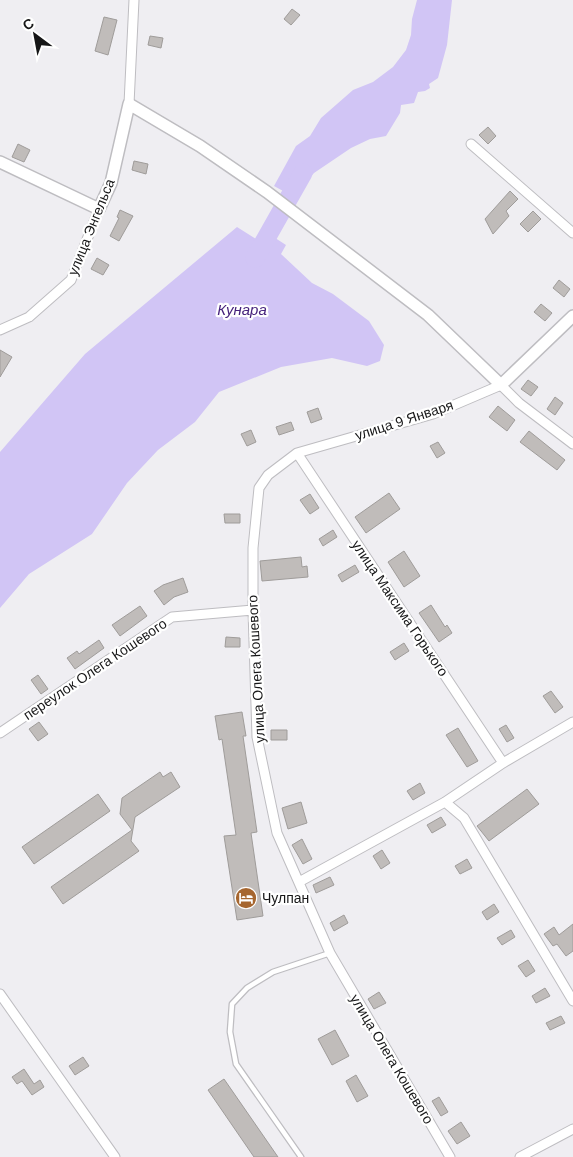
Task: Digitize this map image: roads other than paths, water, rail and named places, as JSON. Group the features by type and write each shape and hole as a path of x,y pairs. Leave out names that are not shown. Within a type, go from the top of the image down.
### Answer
{"street":[{"name":"улица Энгельса","path":"0,330 28,316 71,280 111,183 129,104 134,0"},
{"path":"129,104 200,146 268,192 428,315 519,403 573,444"},
{"path":"471,144 573,233"},
{"path":"0,162 100,209"},
{"name":"улица 9 Января","path":"297,453 433,414 501,385 573,316"},
{"name":"улица Олега Кошевого","path":"297,453 268,475 259,488 254,548 252,610 257,737 277,833 330,953 450,1157"},
{"name":"улица Максима Горького","path":"297,453 503,763"},
{"name":"переулок Олега Кошевого","path":"0,733 172,617 252,610"},
{"path":"299,882 445,802 503,763 573,722"},
{"path":"445,802 464,818 573,1001"},
{"path":"0,994 115,1157"},
{"path":"520,1157 573,1129"}],"lane":[{"path":"301,1157 236,1064 230,1032 232,1004 247,988 274,972 330,953"}],"water":[{"path":"417,0 452,0 447,45 438,78 429,84 430,88 418,92 414,103 401,105 400,113 386,136 370,139 351,148 314,173 294,197 274,186 296,146 310,136 321,118 353,90 373,82 393,67 406,50 411,35 412,19"},
{"name":"Кунара","path":"237,227 261,242 269,234 286,245 281,254 312,283 333,294 369,321 384,345 380,361 367,366 332,358 281,367 219,392 195,422 158,450 127,483 92,534 29,574 0,608 0,452 85,354"}],"waterway":[{"name":"Кунара","path":"255,258 303,173"}],"place":[{"name":"Чулпан","path":"246,898"}]}
